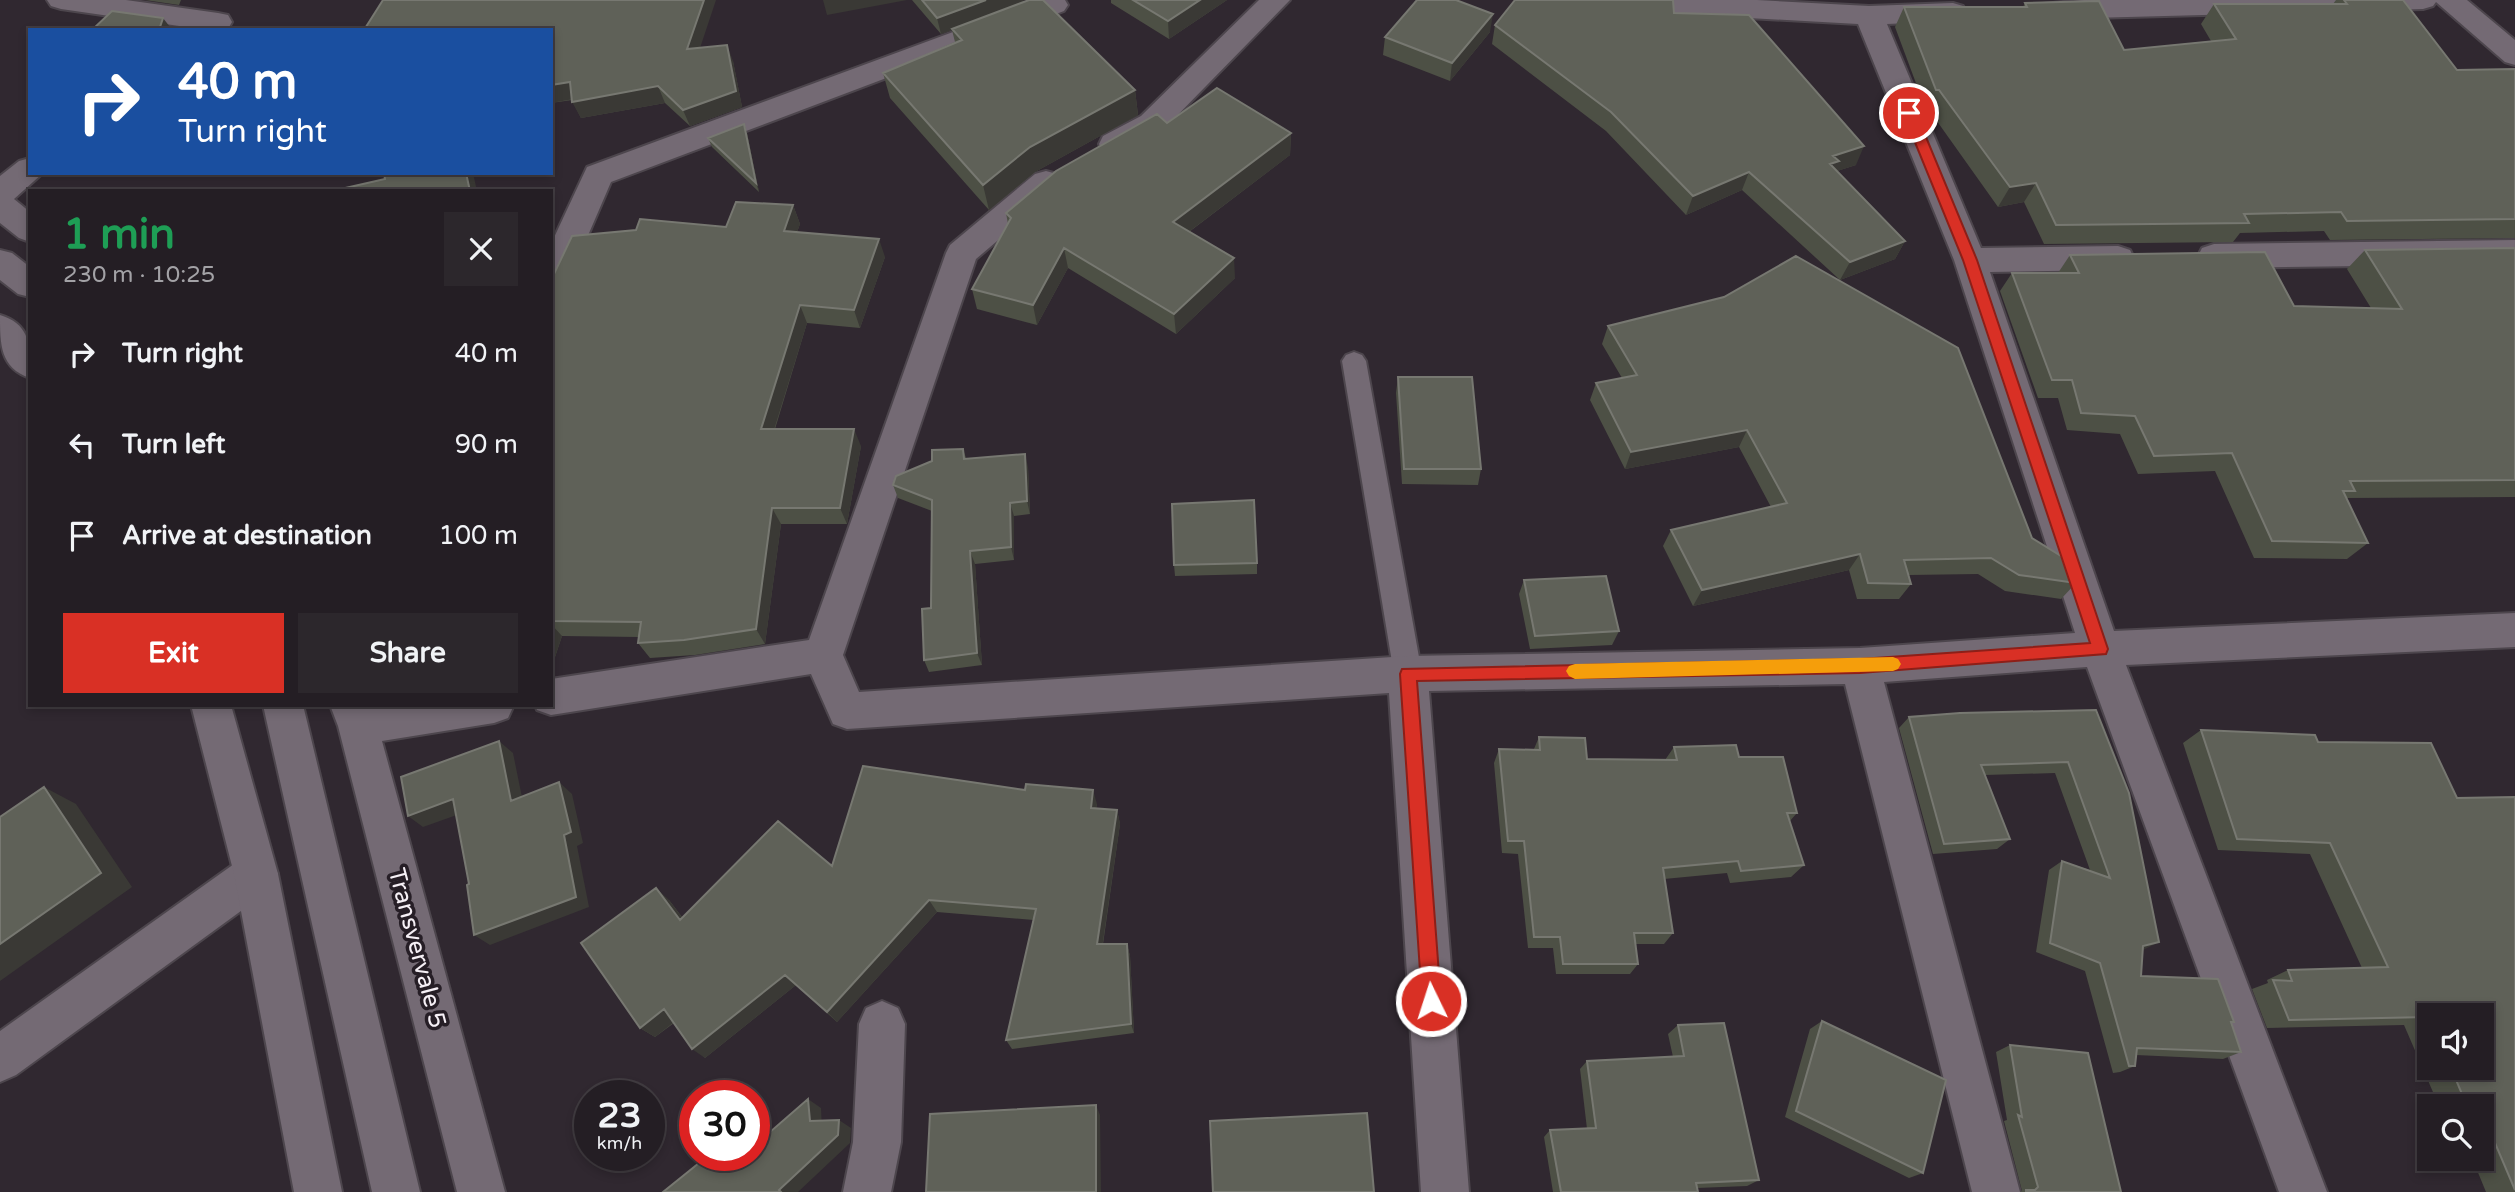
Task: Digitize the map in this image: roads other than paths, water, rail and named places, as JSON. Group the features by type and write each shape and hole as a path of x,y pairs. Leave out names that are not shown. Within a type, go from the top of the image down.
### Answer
{"street":[{"path":"61,0 213,26 240,0"},
{"path":"1276,0 1152,123 1047,182 962,253 822,655 847,711 1408,674 1860,666 2100,649 2515,631"},
{"path":"2021,11 2423,0"},
{"path":"2449,0 2515,55"},
{"path":"1609,2 1869,15 1980,12"},
{"path":"553,277 598,175 1054,5"},
{"path":"1869,15 1970,260 2100,649 2303,1192"},
{"path":"0,192 28,171"},
{"path":"0,205 28,228"},
{"path":"1970,260 2515,252"},
{"path":"0,262 28,283"},
{"path":"0,328 28,363"},
{"path":"553,696 822,655"},
{"path":"1860,666 1996,1192"},
{"path":"1408,674 1445,1192"},
{"path":"212,707 256,874 318,1192"},
{"path":"283,707 396,1192"},
{"path":"358,712 455,707"},
{"name":"Transvervale 5","path":"358,712 481,1192"},
{"path":"0,1059 256,874"},
{"path":"867,1192 877,1142 882,1024"}],"lane":[{"path":"1354,361 1408,674"}]}
